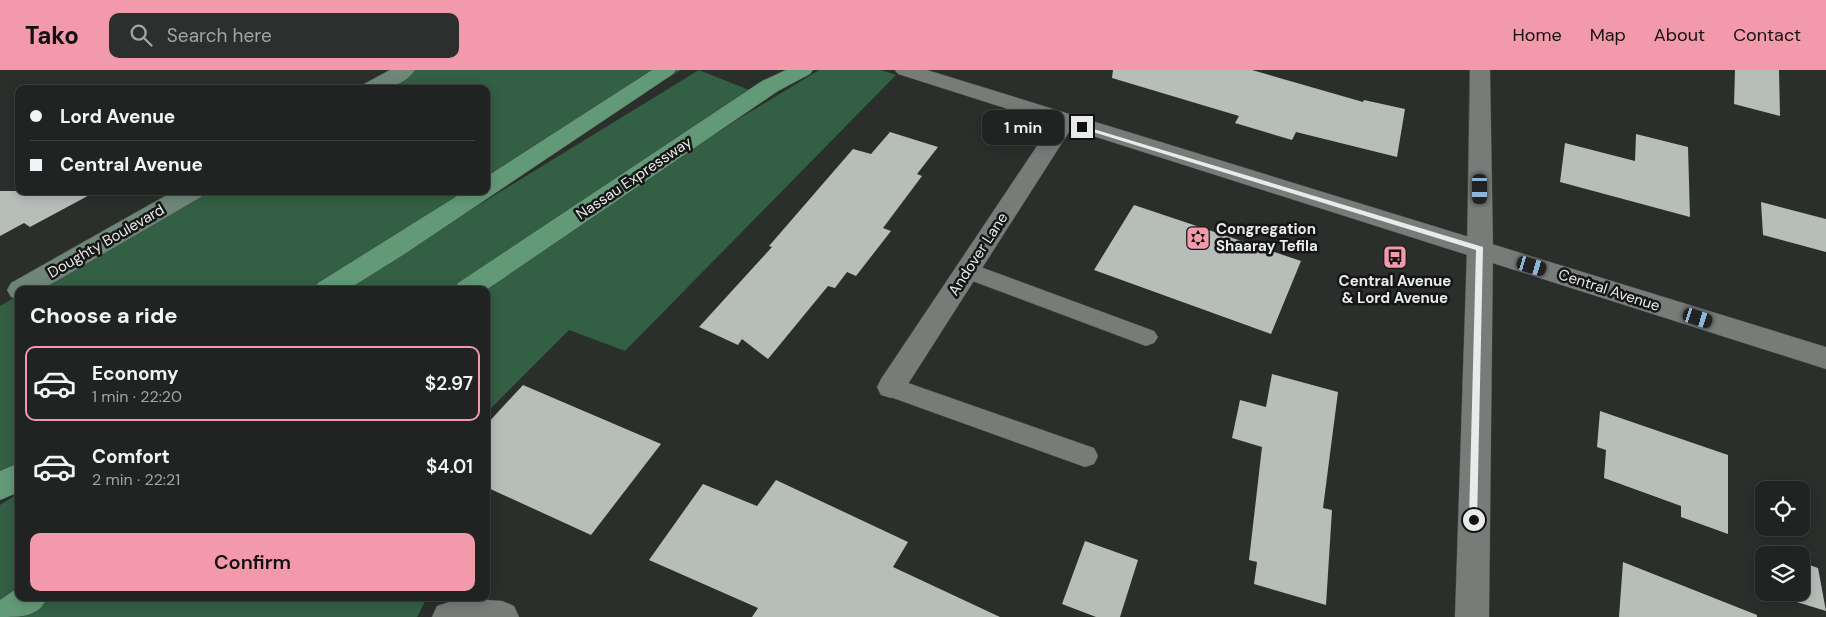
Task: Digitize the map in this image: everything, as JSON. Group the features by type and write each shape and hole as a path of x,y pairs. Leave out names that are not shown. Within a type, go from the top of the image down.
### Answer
{"highway":[{"path":"490,185 666,70"},
{"name":"Nassau Expressway","path":"473,286 770,86 803,70"},
{"path":"334,286 476,195"},
{"path":"0,487 15,478"},
{"path":"4,617 26,601"}],"main road":[{"path":"379,85 405,70"},
{"name":"Doughty Boulevard","path":"26,286 186,195"},
{"name":"Doughty Boulevard","path":"0,301 15,292"}],"street":[{"name":"Central Avenue","path":"905,70 1826,358"},
{"path":"1472,617 1480,249 1480,70"},
{"name":"Andover Lane","path":"891,387 1065,121"},
{"path":"449,617 467,612 502,617"}],"lane":[{"path":"967,270 1146,337"},
{"path":"891,387 1085,456"}],"green space":[{"path":"410,70 681,70 490,186 490,85 384,85"},
{"path":"699,70 759,94 616,181 457,286 347,286"},
{"path":"819,70 881,70 896,75 625,351 569,330 490,409 490,286 484,286 740,118"},
{"path":"192,195 473,195 324,286 35,286"},
{"path":"15,297 15,473 0,482 0,306"},
{"path":"15,496 15,597 0,608 0,505"},
{"path":"39,601 425,601 417,617 17,617"}],"building":[{"path":"1113,70 1252,70 1363,102 1364,100 1405,109 1397,157 1296,132 1292,140 1235,123 1239,116 1112,78"},
{"path":"1735,70 1779,70 1780,116 1734,104"},
{"path":"890,132 938,147 917,174 922,176 883,228 891,231 856,276 847,272 835,288 828,286 768,359 742,339 738,345 699,327 772,247 769,246 853,149 871,154"},
{"path":"1636,134 1688,147 1690,217 1560,182 1565,143 1635,161"},
{"path":"0,191 15,191 15,195 90,195 30,227 24,223 0,236"},
{"path":"1761,202 1826,219 1826,252 1763,235"},
{"path":"1134,205 1301,261 1271,334 1094,270"},
{"path":"1272,374 1338,392 1323,508 1332,510 1326,605 1254,584 1257,562 1249,560 1262,447 1232,438 1240,400 1266,407"},
{"path":"523,385 661,444 591,535 490,489 490,421"},
{"path":"1600,411 1728,455 1728,534 1681,517 1681,506 1604,478 1606,450 1597,447"},
{"path":"776,480 908,542 893,567 1000,617 752,617 758,608 649,560 703,484 757,506"},
{"path":"1085,541 1138,560 1120,617 1096,617 1062,604"},
{"path":"1623,562 1757,615 1757,617 1619,617"},
{"path":"1810,565 1818,568 1826,611 1793,601 1810,601"}],"place":[{"name":"Congregation Shaaray Tefila","path":"1198,238"},
{"name":"Central Avenue & Lord Avenue","path":"1395,257"}],"route":[{"path":"1082,127 1480,249 1474,520"}]}
